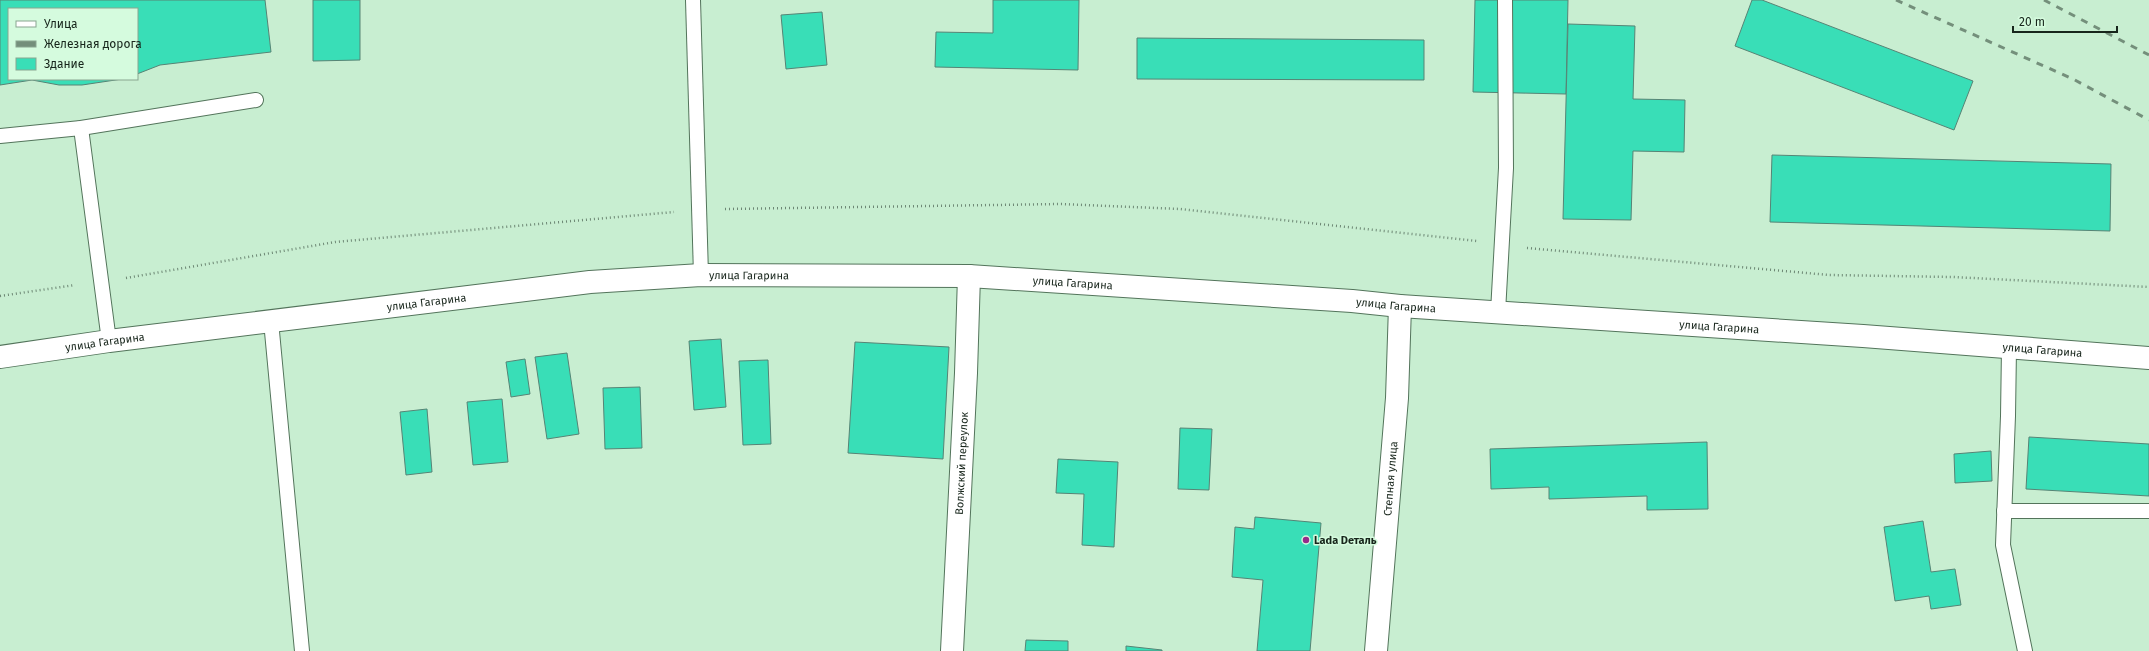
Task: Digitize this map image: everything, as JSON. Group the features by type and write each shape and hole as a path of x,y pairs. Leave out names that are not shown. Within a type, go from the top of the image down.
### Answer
{"street":[{"name":"улица Гагарина","path":"0,357 109,341 590,282 701,275 968,276 1863,336 2149,358"},
{"name":"Волжский переулок","path":"952,651 966,373 968,276"},
{"name":"Степная улица","path":"1376,651 1397,398 1400,306"}],"lane":[{"path":"693,0 701,275"},
{"path":"1498,312 1506,168 1505,0"},
{"path":"0,136 81,128 256,100"},
{"path":"81,128 109,341"},
{"path":"272,321 302,651"},
{"path":"2009,348 2003,545 2025,651"},
{"path":"2004,511 2149,511"}],"path":[{"path":"0,296 101,281 335,242 699,209 1061,204 1180,209 1501,243 1528,248 1829,275 1954,277 2149,287"}],"building":[{"path":"0,0 265,0 271,52 160,65 138,74 138,8 8,8 8,80 32,80 0,85"},
{"path":"313,0 360,0 360,60 313,61"},
{"path":"993,0 1079,0 1078,70 935,67 936,32 993,33"},
{"path":"1475,0 1568,0 1566,94 1473,92"},
{"path":"1752,0 1762,0 1973,81 1954,130 1735,46"},
{"path":"822,12 827,65 786,69 781,15"},
{"path":"1568,24 1635,26 1633,99 1685,100 1684,152 1633,151 1631,220 1563,219"},
{"path":"1137,38 1424,40 1424,80 1137,79"},
{"path":"32,80 115,80 82,85 59,85"},
{"path":"1772,155 2111,164 2110,231 1770,222"},
{"path":"721,339 726,407 694,410 689,341"},
{"path":"855,342 949,347 943,459 848,453"},
{"path":"567,353 579,434 547,439 535,357"},
{"path":"525,359 530,394 511,397 506,362"},
{"path":"768,360 771,444 743,445 739,361"},
{"path":"640,387 642,448 605,449 603,388"},
{"path":"502,399 508,462 473,465 467,402"},
{"path":"427,409 432,472 406,475 400,412"},
{"path":"1180,428 1212,429 1209,490 1178,489"},
{"path":"2029,437 2149,444 2149,496 2026,489"},
{"path":"1707,442 1708,509 1647,510 1647,496 1549,499 1549,487 1491,489 1490,449"},
{"path":"1991,451 1992,481 1955,483 1954,454"},
{"path":"1058,459 1118,462 1114,547 1082,545 1084,494 1056,493"},
{"path":"1255,517 1321,523 1310,651 1257,651 1263,580 1232,577 1235,527 1254,529"},
{"path":"1923,521 1931,572 1955,569 1961,605 1931,609 1929,596 1895,601 1884,527"},
{"path":"1026,640 1068,641 1068,651 1025,651"},
{"path":"1126,646 1162,650 1162,651 1126,651"}],"railway":[{"path":"1896,0 2073,79 2149,120"},
{"path":"2044,0 2149,55"}],"place":[{"name":"Lada Dеталь","path":"1306,540"}]}
